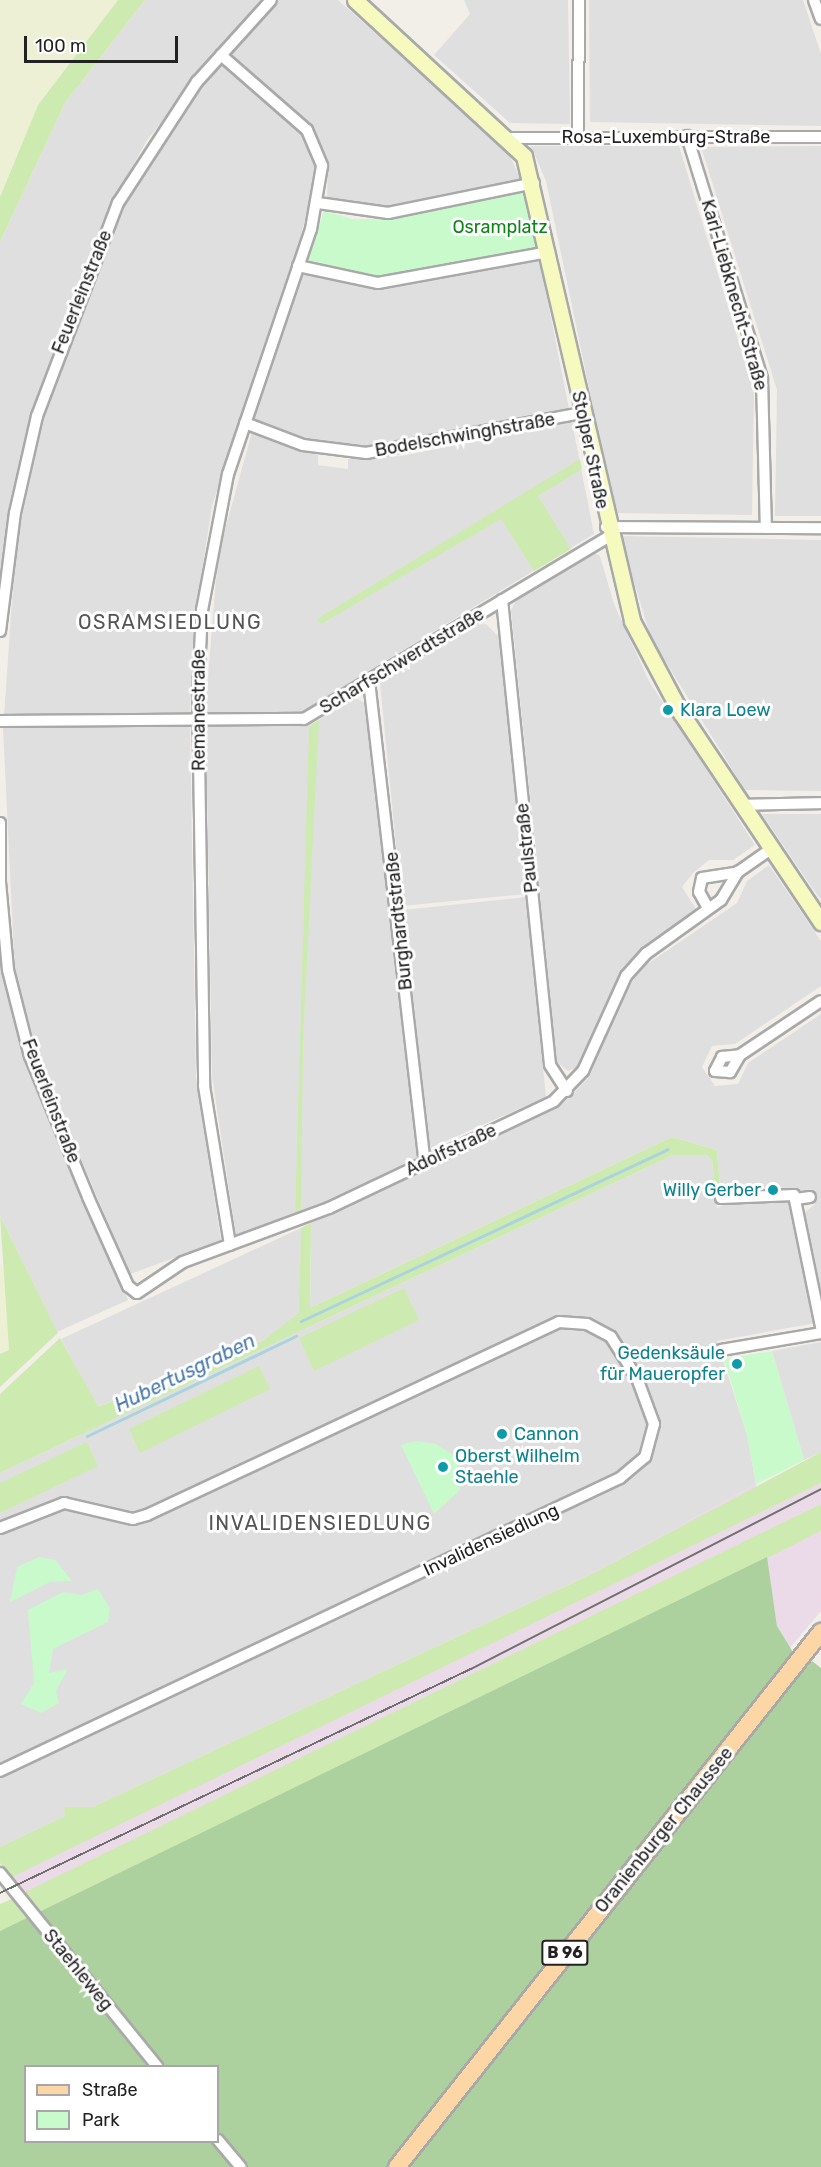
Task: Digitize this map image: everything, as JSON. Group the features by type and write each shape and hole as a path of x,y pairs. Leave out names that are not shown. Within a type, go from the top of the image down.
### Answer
{"main road":[{"name":"Stolper Straße","path":"356,0 510,138 534,183 607,532 632,621 650,661 741,805 821,922"},
{"name":"Oranienburger Chaussee","path":"397,2167 821,1632"}],"street":[{"name":"Feuerleinstraße","path":"0,631 23,471 55,358 122,196 154,141 221,55 271,0"},
{"path":"579,0 579,135"},
{"path":"814,0 821,19"},
{"name":"Remanestraße","path":"221,55 311,136 322,166 318,203 245,423 207,562 198,720 204,1086 230,1245"},
{"name":"Rosa-Luxemburg-Straße","path":"510,138 579,135 821,137"},
{"name":"Karl-Liebknecht-Straße","path":"687,136 762,379 766,528"},
{"path":"318,203 388,213 534,183"},
{"path":"298,266 378,283 549,252"},
{"name":"Bodelschwinghstraße","path":"245,423 303,445 366,453 582,413"},
{"path":"607,532 821,528"},
{"name":"Scharfschwerdtstraße","path":"0,722 304,719 502,600 607,532"},
{"name":"Paulstraße","path":"502,600 550,1065 567,1091"},
{"name":"Burghardtstraße","path":"369,681 425,1162"},
{"path":"741,805 821,803"},
{"name":"Feuerleinstraße","path":"0,822 0,881 8,970 30,1056 124,1277"},
{"path":"708,908 699,892 702,878 738,872 771,849"},
{"name":"Adolfstraße","path":"124,1277 131,1290 141,1292 183,1262 311,1216 567,1091 583,1071 626,976 647,953 729,891 738,872"},
{"path":"740,1055 821,1001"},
{"path":"721,1198 789,1194 796,1199 821,1327"},
{"path":"796,1199 810,1197"},
{"name":"Invalidensiedlung","path":"0,1528 64,1503 133,1519 147,1515 559,1322 587,1324 611,1337 637,1378 653,1418 645,1457 620,1478 0,1771"},
{"path":"721,1350 821,1333"},
{"name":"Staehleweg","path":"0,1873 155,2065"},
{"path":"219,2141 241,2167"}],"shaded area":[{"path":"145,0 262,0 147,140 105,216 34,405 0,570 0,242 65,103"},
{"path":"279,0 338,0 508,152 522,182 389,208 327,200 328,164 314,130 230,54"},
{"path":"464,0 568,0 570,124 510,123 434,55 470,14"},
{"path":"589,0 803,0 821,54 821,126 590,122"},
{"path":"222,63 303,136 313,154 316,178 293,265 212,506 194,621 190,713 4,716 16,544 47,404 126,203 157,146"},
{"path":"531,146 679,146 754,392 752,515 615,513 546,181"},
{"path":"821,146 821,516 775,516 777,390 701,147"},
{"path":"539,257 569,409 374,447 315,441 254,420 303,273 357,286 395,286"},
{"path":"572,422 594,534 298,714 205,714 218,555 252,432 318,455 318,465 348,469 348,459 401,456"},
{"path":"620,536 821,540 821,791 745,790 651,638"},
{"path":"591,552 600,556 614,604 649,681 755,845 733,860 709,860 693,873 682,887 696,909 623,967 577,1067 568,1071 557,1062 511,610 517,598"},
{"path":"486,624 500,638 526,894 402,906 380,683 473,625"},
{"path":"355,698 371,706 417,1158 301,1213 236,1236 212,1076 206,726 309,726"},
{"path":"190,726 196,1077 221,1241 130,1274 41,1066 15,975 3,728"},
{"path":"762,814 821,814 821,900 808,882"},
{"path":"769,865 821,941 821,986 735,1044 712,1046 702,1067 715,1086 738,1084 748,1063 821,1014 821,1303 803,1214 815,1204 815,1191 730,1194 720,1189 717,1150 672,1137 310,1308 311,1223 565,1102 588,1078 612,1016 640,969 737,903 747,881"},
{"path":"526,897 546,1097 430,1148 403,910"},
{"path":"0,955 29,1070 128,1300 57,1332 0,1216"},
{"path":"673,1155 706,1155 712,1160 717,1208 730,1201 786,1198 791,1203 816,1323 717,1341 747,1435 756,1484 594,1573 93,1807 65,1807 65,1816 0,1847 0,1473"},
{"path":"301,1228 300,1313 262,1341 225,1353 188,1376 97,1406 61,1339"},
{"path":"821,1342 821,1452 804,1460 772,1351"},
{"path":"821,1483 821,1504 763,1533 767,1557 821,1531 821,1611 790,1648 777,1626 767,1562 41,1911 0,1863 0,1847 65,1816 64,1807 93,1807 574,1583 756,1484 760,1512"}],"green space":[{"path":"0,0 118,0 38,105 0,197"},
{"path":"118,0 145,0 65,103 0,242 0,197 38,105"},
{"name":"Osramplatz","path":"525,189 538,250 379,279 306,263 324,211 352,219 392,219"},
{"path":"580,459 582,469 538,496 571,549 534,571 501,519 321,624 317,619"},
{"path":"319,720 303,1042 301,1213 295,1215 309,726"},
{"path":"672,1137 717,1150 720,1189 715,1189 712,1160 706,1155 673,1155 0,1473 0,1394 60,1338 98,1406 188,1376 225,1353 262,1341 299,1313 301,1228 311,1223 310,1308"},
{"path":"0,1216 58,1333 0,1387 0,1354 9,1350"},
{"path":"0,1263 6,1277 9,1350 0,1354"},
{"path":"404,1288 419,1320 314,1371 299,1338"},
{"path":"772,1351 804,1460 756,1484 747,1435 724,1359"},
{"path":"259,1366 270,1389 140,1453 129,1429"},
{"path":"416,1441 436,1444 455,1456 461,1470 460,1490 434,1514 401,1445"},
{"path":"87,1442 98,1466 0,1513 0,1483"},
{"path":"821,1452 821,1483 12,1877 0,1863 0,1847 65,1816 64,1807 93,1807 594,1573"},
{"path":"821,1504 821,1531 608,1638 41,1911 25,1892"},
{"path":"39,1557 55,1560 72,1581 50,1582 10,1602 17,1567"},
{"path":"767,1557 777,1626 804,1670 812,1661 821,1668 821,2167 0,2167 0,1931"},
{"path":"98,1589 110,1608 108,1622 53,1649 49,1673 68,1669 56,1691 59,1703 41,1713 21,1704 34,1683 28,1610 63,1592 81,1595"},
{"path":"12,1899 28,1918 0,1931 0,1904"}],"waterway":[{"path":"301,1321 668,1149"},
{"name":"Hubertusgraben","path":"87,1436 296,1336"}],"tram line":[{"path":"0,1893 471,1669 821,1489"}],"place":[{"name":"Klara Loew","path":"668,710"},
{"name":"Willy Gerber","path":"773,1190"},
{"name":"Gedenksäule für Maueropfer","path":"737,1364"},
{"name":"Cannon","path":"502,1434"},
{"name":"Oberst Wilhelm Staehle","path":"443,1467"}],"district":[{"name":"OSRAMSIEDLUNG","path":"170,622"},
{"name":"INVALIDENSIEDLUNG","path":"320,1523"}]}
